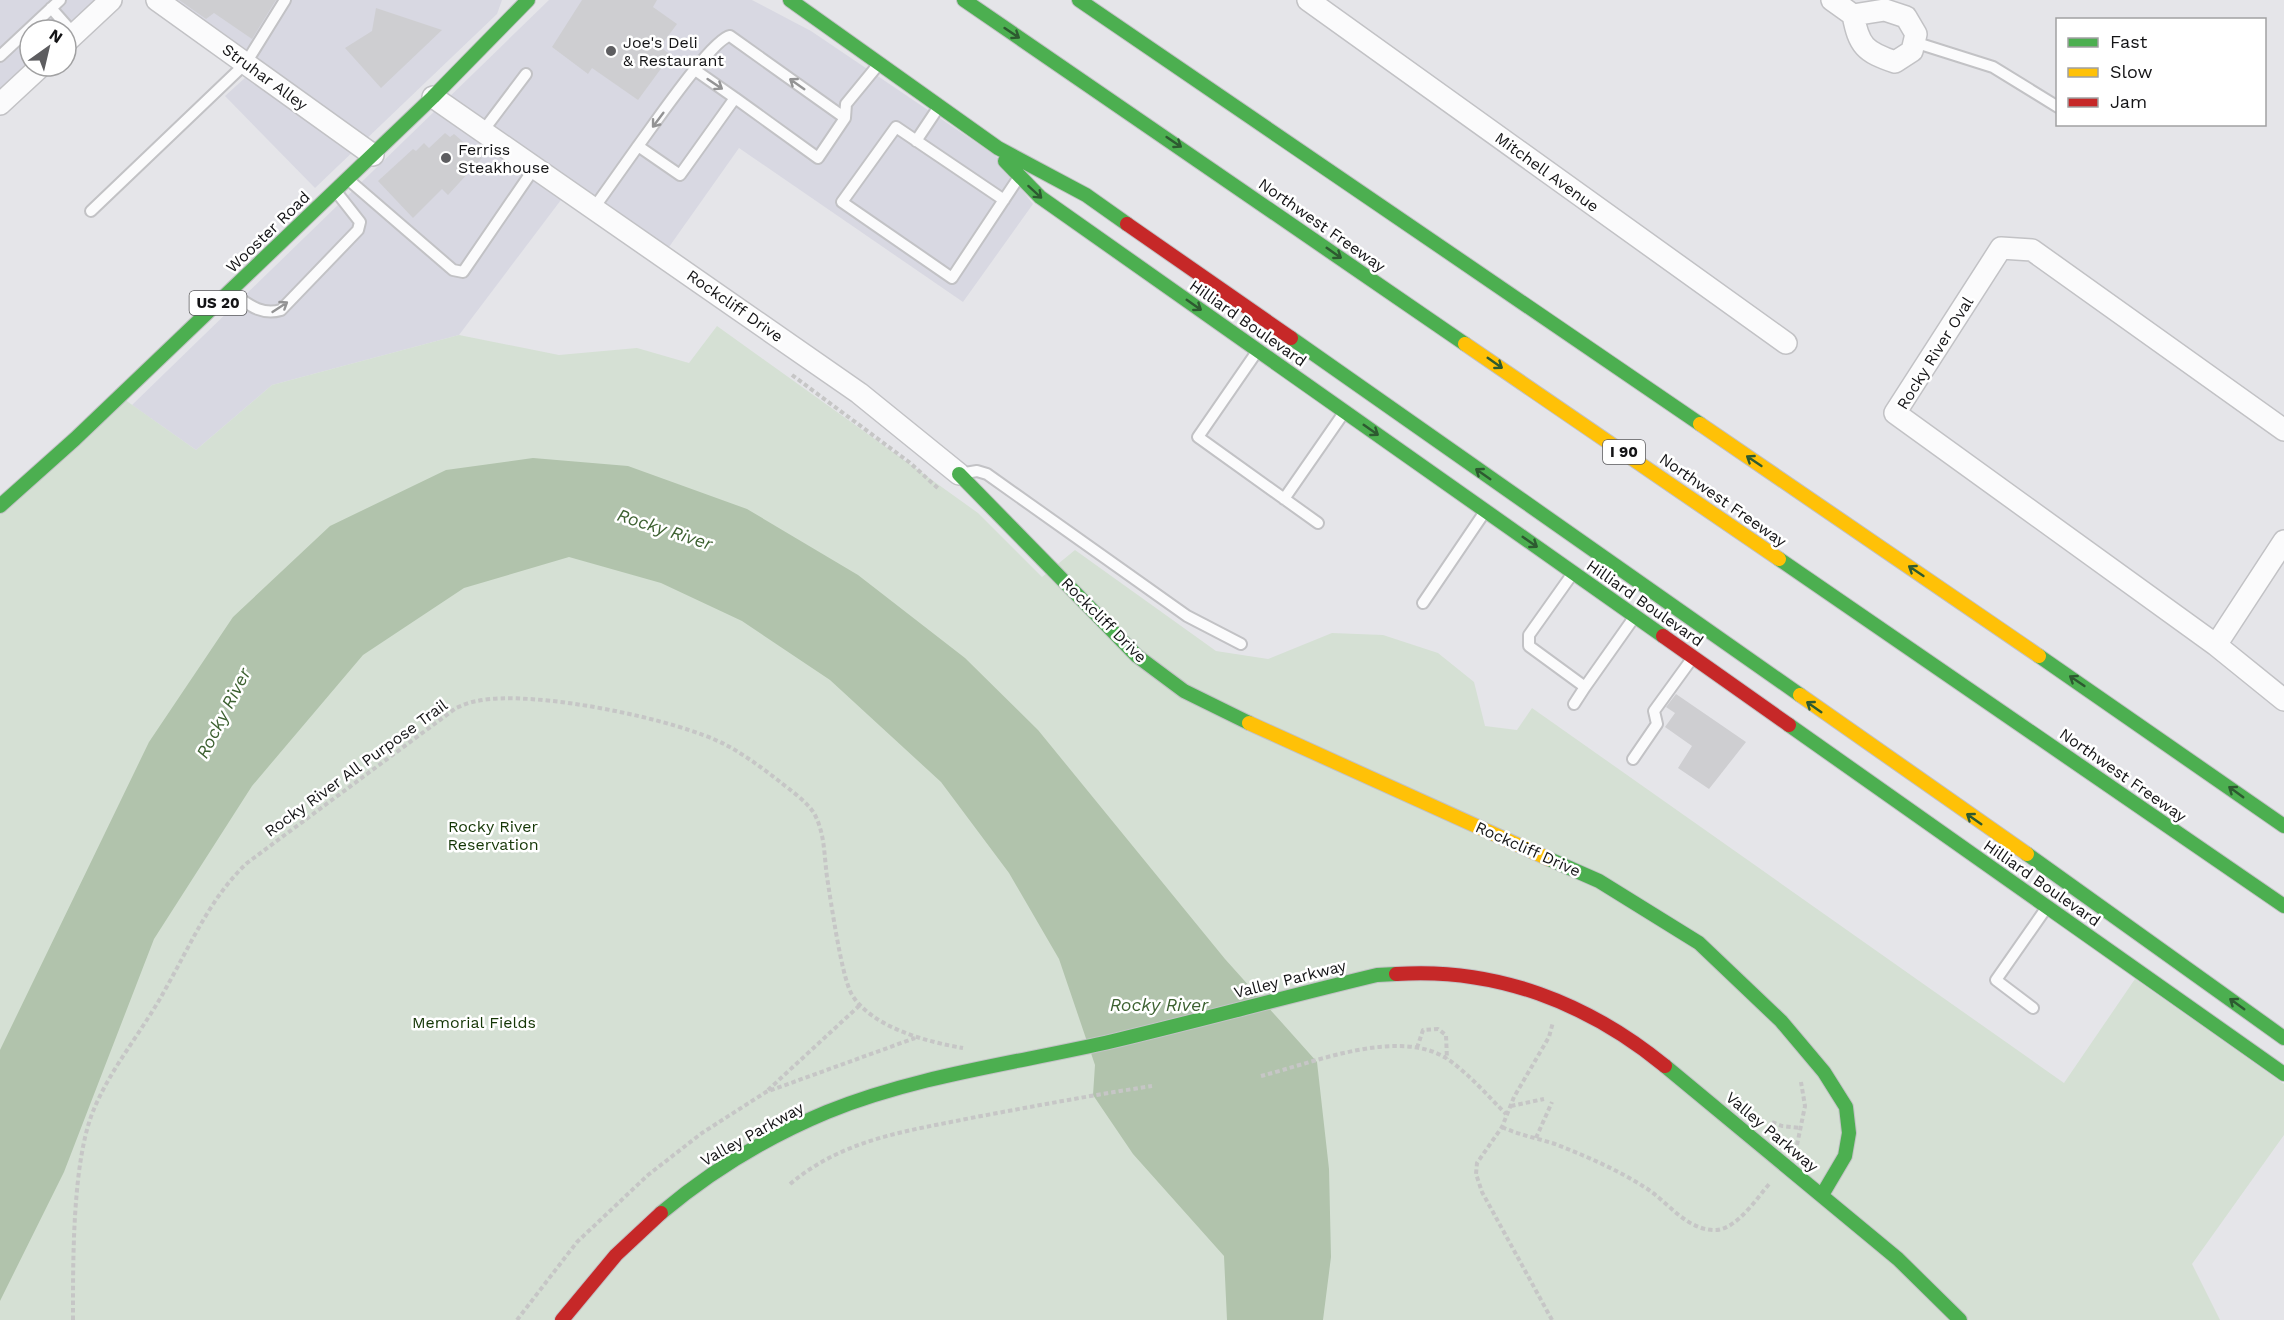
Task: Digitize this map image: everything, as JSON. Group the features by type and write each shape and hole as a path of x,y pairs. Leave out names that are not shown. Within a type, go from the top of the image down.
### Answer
{"main road":[{"name":"Wooster Road","path":"0,506 434,97 528,0"},
{"name":"Hilliard Boulevard","path":"790,0 998,148 1086,195 2120,919 2284,1038"},
{"name":"Northwest Freeway","path":"964,0 2284,906"},
{"path":"1079,0 2157,736 2284,826"},
{"name":"Hilliard Boulevard","path":"998,148 1009,167 1040,197 2284,1074"},
{"name":"Rockcliff Drive","path":"959,474 1137,656 1184,692 1279,738 1599,881 1699,943 1780,1021 1824,1072 1846,1107 1849,1133 1845,1156 1822,1195"},
{"name":"Valley Parkway","path":"562,1320 580,1294 613,1256 671,1205 739,1157 829,1112 904,1089 1013,1061 1114,1040 1377,975 1418,970 1469,973 1520,985 1560,999 1600,1019 1633,1040 1898,1259 1960,1320"}],"street":[{"path":"78,31 111,0"},
{"name":"Struhar Alley","path":"157,0 373,155"},
{"name":"Mitchell Avenue","path":"1308,0 1786,343"},
{"path":"1832,0 1853,15 1857,37 1871,54 1895,62 1912,51 1916,33 1906,16 1885,10 1853,15"},
{"path":"0,104 28,78"},
{"name":"Rockcliff Drive","path":"434,97 859,393 959,474"},
{"name":"Rocky River Oval","path":"2284,430 2032,250 2001,248 1895,413 2216,645 2284,700"},
{"path":"2216,645 2284,541"}],"lane":[{"path":"91,211 246,63 285,0"},
{"path":"0,56 56,4 62,18"},
{"path":"594,208 695,70 723,37 730,36 845,118"},
{"path":"1914,42 1993,67 2056,106"},
{"path":"695,70 818,158 845,118 846,104 879,65"},
{"path":"483,131 526,74"},
{"path":"638,146 680,175 735,98"},
{"path":"916,141 939,108"},
{"path":"1004,200 896,127 842,202 952,278 1004,200 1019,177"},
{"path":"348,179 453,270 463,272 534,166"},
{"path":"229,291 255,309 271,313 281,310 358,230 360,222 335,191"},
{"path":"1258,351 1198,437 1318,523"},
{"path":"1284,499 1344,412"},
{"path":"959,474 977,471 987,474 1187,616 1241,644"},
{"path":"1423,603 1485,511"},
{"path":"1573,573 1529,636 1529,646 1585,687"},
{"path":"1574,704 1635,616"},
{"path":"1633,759 1657,724 1654,711 1693,657"},
{"path":"2033,1008 1996,980 2047,907"}],"path":[{"name":"Rocky River All Purpose Trail","path":"73,1320 80,1169 84,1142 94,1109 114,1072 147,1023 205,915 227,882 247,863 456,708 478,700 512,698 623,712 679,726 725,744 753,761 813,812 823,831 827,877 850,992 860,1005 890,1025 916,1037 969,1049"},
{"path":"766,1092 860,1005"},
{"path":"1552,1320 1482,1192 1476,1174 1477,1162 1502,1127 1510,1106 1549,1037 1554,1019"},
{"path":"1417,1048 1423,1030 1438,1029 1446,1035 1447,1059"},
{"path":"1261,1076 1339,1054 1374,1047 1417,1048 1447,1059 1506,1114"},
{"path":"790,1184 816,1163 850,1147 904,1131 1152,1086"},
{"path":"1510,1106 1544,1100"},
{"path":"1536,1138 1552,1102"},
{"path":"1502,1127 1575,1152 1635,1181 1687,1220 1705,1229 1717,1230 1727,1227 1744,1213 1775,1178"}],"shaded area":[{"path":"0,0 97,0 78,18 18,18 18,76 0,93"},
{"path":"172,0 502,0 497,14 315,188 225,96 259,65"},
{"path":"549,0 752,0 811,31 996,156 1033,204 963,302 739,148 669,247 573,184 459,335 272,385 196,450 132,405"}],"green space":[{"name":"Rocky River Reservation","path":"717,326 978,513 1042,577 1075,550 1216,651 1268,659 1332,633 1383,635 1438,653 1474,682 1485,726 1517,730 1532,708 2064,1083 2135,979 2284,1084 2284,1135 2192,1264 2220,1320 0,1320 0,511 121,397 196,450 272,385 459,335 559,355 637,348 689,363"}],"water":[{"name":"Rocky River","path":"533,458 628,466 747,509 858,575 965,658 1038,730 1225,959 1317,1062 1329,1169 1331,1257 1323,1320 1227,1320 1224,1256 1133,1154 1093,1095 1095,1065 1059,959 1009,873 941,782 830,680 742,621 661,583 569,557 464,588 363,655 252,786 154,939 64,1172 0,1301 0,1050 149,742 233,617 330,526 446,470"}],"building":[{"path":"179,0 276,0 252,39 214,13 206,19"},
{"name":"Joe's Deli & Restaurant","path":"582,0 657,0 653,7 677,24 660,47 671,55 638,100 592,68 588,74 552,47"},
{"path":"376,8 442,30 381,88 345,48 372,31"},
{"path":"445,133 450,137 454,134 482,158 448,195 442,189 413,218 378,181 413,149 416,151 424,143 429,148"},
{"path":"1676,694 1746,742 1709,789 1678,768 1692,746 1665,727 1675,713 1666,707"}],"traffic: fast":[{"path":"0,506 75,439 433,97 528,0"},
{"path":"790,0 998,148 1086,195 1127,224"},
{"path":"964,0 1465,344"},
{"path":"1079,0 1700,424"},
{"path":"1005,161 1040,197 1663,636"},
{"path":"1291,338 1800,695"},
{"path":"959,474 1137,656 1184,691 1249,723"},
{"path":"1779,559 2284,906"},
{"path":"2039,656 2284,826"},
{"path":"1789,725 2284,1074"},
{"path":"2027,854 2284,1038"},
{"path":"1549,859 1599,881 1699,943 1781,1021 1824,1072 1846,1107 1849,1133 1845,1156 1822,1195"},
{"path":"661,1213 720,1169 761,1144 827,1112 862,1099 932,1079 1113,1041 1377,975 1396,974"},
{"path":"1665,1066 1898,1259 1960,1320"}],"traffic: slow":[{"path":"1465,344 1779,559"},
{"path":"1700,424 2039,656"},
{"path":"1800,695 2027,854"},
{"path":"1249,723 1549,859"}],"traffic: jam":[{"path":"1127,224 1291,338"},
{"path":"1663,636 1789,725"},
{"path":"1396,974 1433,973 1469,977 1505,983 1539,994 1572,1007 1605,1024 1665,1066"},
{"path":"562,1320 616,1255 661,1213"}],"place":[{"name":"Joe's Deli & Restaurant","path":"611,51"},
{"name":"Ferriss Steakhouse","path":"446,158"}],"park label":[{"name":"Memorial Fields","path":"474,1022"}]}
